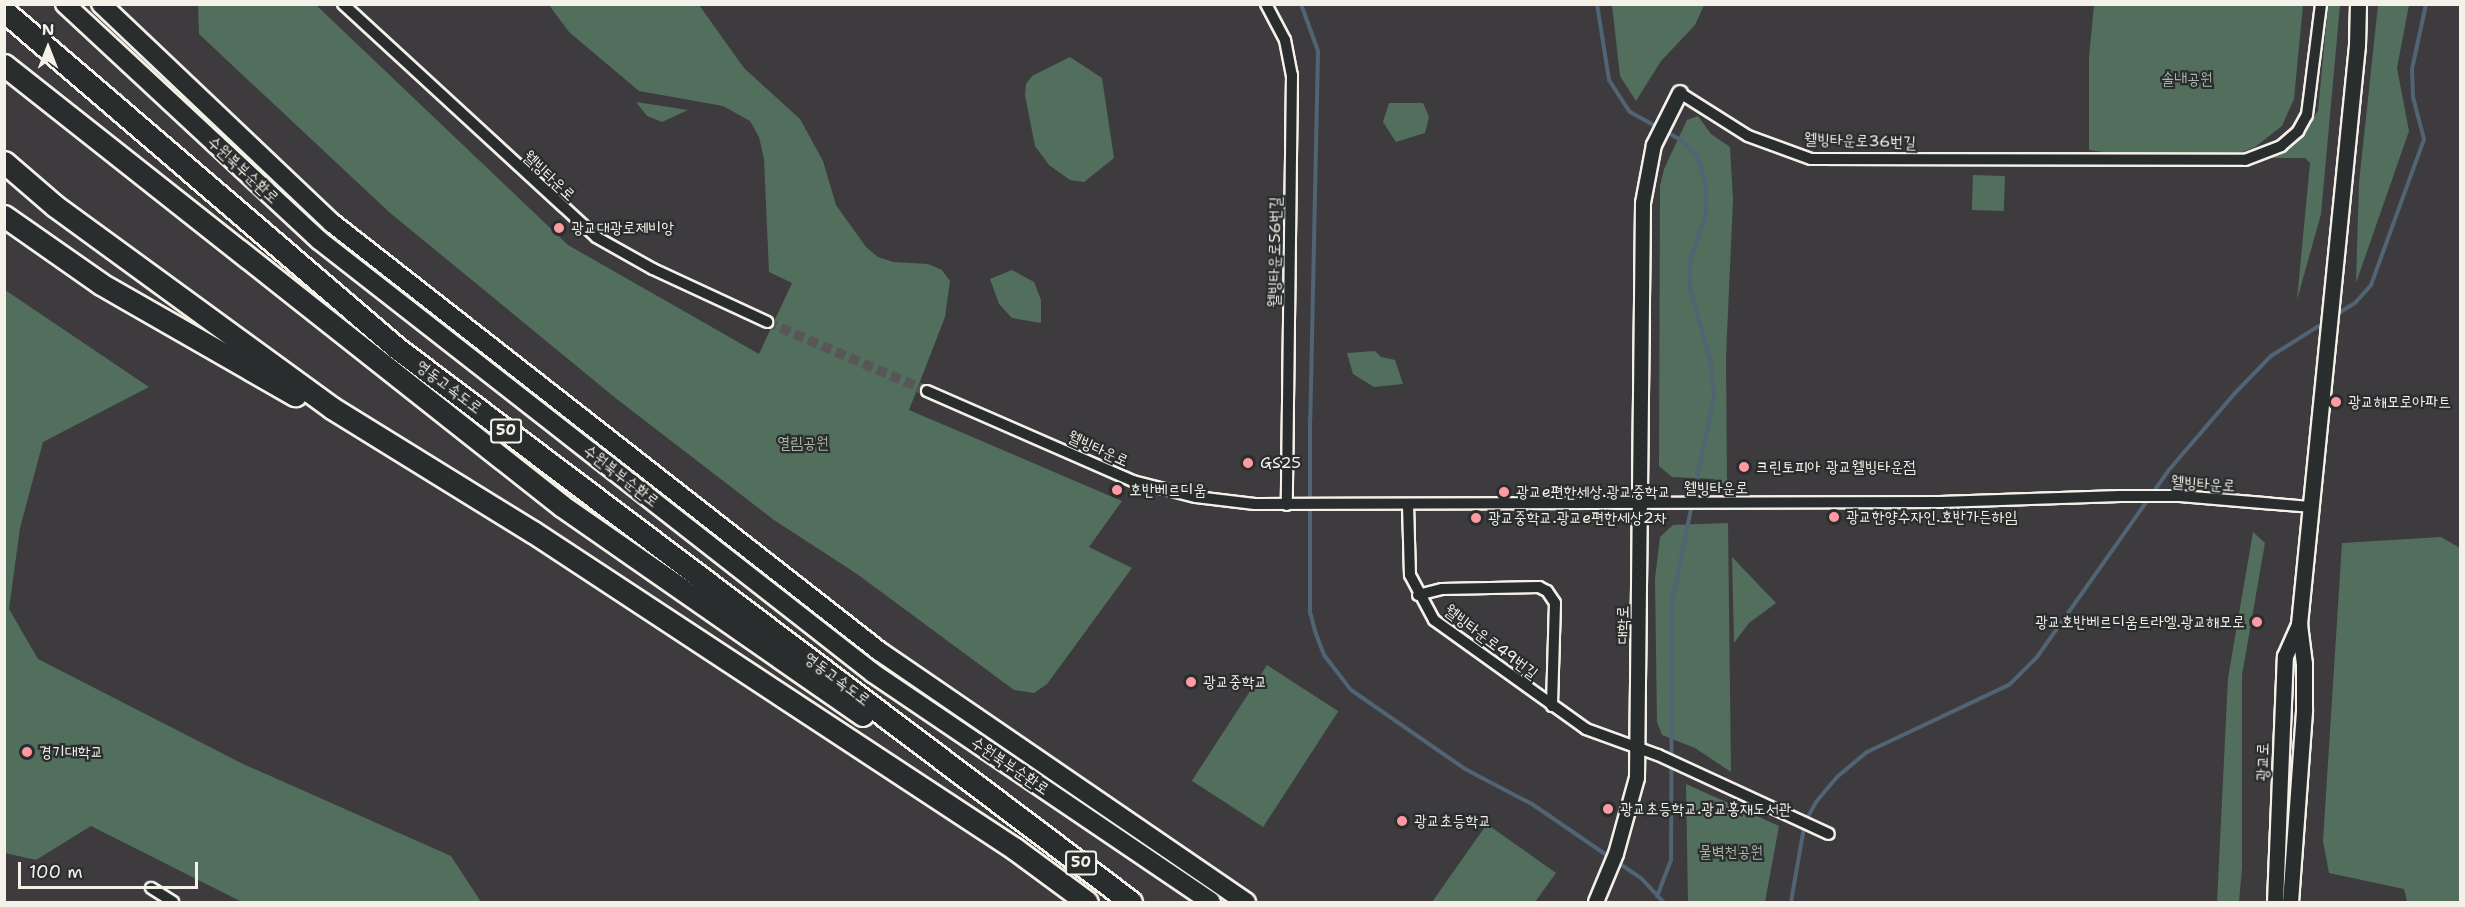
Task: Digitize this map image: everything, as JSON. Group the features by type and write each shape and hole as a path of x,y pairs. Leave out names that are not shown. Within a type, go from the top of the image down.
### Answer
{"highway":[{"name":"수원북부순환로","path":"65,4 319,240 873,673 1211,903"},
{"name":"수원북부순환로","path":"101,4 341,231 879,651 1246,903"},
{"name":"영동고속도로","path":"4,11 398,349 1030,824 1131,903"},
{"name":"영동고속도로","path":"4,64 562,506 800,674 1030,824"},
{"name":"50","path":"4,162 55,206 332,408 435,471 1005,842 1087,903"},
{"name":"50","path":"4,216 101,284 435,471"}],"main road":[{"path":"2357,45 2358,4"},
{"path":"2357,45 2369,4"},
{"name":"광교로","path":"2290,903 2304,710 2304,664 2298,624 2357,45"},
{"name":"광교로","path":"2275,903 2284,656 2298,624"}],"street":[{"name":"웰빙타운로","path":"343,4 596,237 652,269 767,322"},
{"name":"웰빙타운로56번길","path":"1266,4 1285,40 1292,75 1287,505"},
{"name":"웰빙타운로36번길","path":"1640,503 1643,202 1654,145 1668,112 1680,93 1748,136 1811,159 2245,160 2281,146 2298,131 2307,115 2321,4"},
{"name":"웰빙타운로","path":"927,391 1154,488 1196,497 1287,505 1665,503 2180,496 2310,507"},
{"name":"대학로","path":"1596,903 1622,835 1637,778 1640,503"},
{"name":"웰빙타운로49번길","path":"1408,504 1408,558 1418,595 1434,620 1586,729 1639,747"},
{"name":"웰빙타운로49번길","path":"1418,595 1442,589 1539,587 1547,591 1555,603 1552,706"},
{"path":"1639,747 1829,834"},
{"path":"152,888 173,903"}],"green space":[{"name":"열림공원","path":"198,5 316,5 568,245 759,354 792,283 769,272 764,159 759,137 750,121 723,106 639,91 569,32 549,5 699,5 744,68 800,119 823,161 836,205 866,247 878,257 893,262 928,264 942,270 950,281 945,317 909,410 1122,501 1089,547 1132,568 1047,684 1034,693 1014,690 857,574 774,520 618,400 389,212 199,34"},
{"path":"1612,5 1704,5 1695,25 1661,61 1636,101 1620,76"},
{"name":"솔내공원","path":"2094,5 2303,5 2294,99 2282,126 2255,147 2240,153 2133,156 2089,150 2089,57"},
{"path":"2328,5 2340,5 2321,214 2297,300 2310,163 2305,158 2269,158 2298,140 2318,111"},
{"path":"2378,5 2409,5 2397,68 2409,131 2356,283 2359,183"},
{"path":"1070,57 1102,78 1114,158 1084,182 1070,180 1049,165 1035,146 1025,95 1026,84 1032,76"},
{"path":"636,102 688,110 662,122 647,116"},
{"path":"1389,103 1423,103 1429,117 1425,133 1396,142 1383,122"},
{"path":"1698,116 1711,134 1730,147 1733,200 1726,357 1727,485 1714,479 1672,477 1659,466 1660,186 1664,169 1687,120"},
{"path":"1973,175 2005,176 2004,211 1972,210"},
{"path":"1012,270 1034,282 1041,300 1041,323 1012,318 999,304 990,279"},
{"path":"5,290 149,387 43,442 20,528 9,609 38,659 243,764 451,856 481,902 242,902 91,826 36,860 5,853"},
{"path":"1375,351 1381,357 1395,360 1403,384 1374,387 1353,374 1347,353"},
{"path":"1728,523 1731,772 1695,748 1662,735 1657,722 1655,579 1660,537 1673,525"},
{"path":"2253,532 2265,543 2242,675 2242,868 2239,902 2217,902 2228,678"},
{"path":"2441,537 2460,548 2460,902 2407,902 2404,889 2329,873 2323,841 2342,543"},
{"path":"1732,557 1776,603 1749,623 1734,643"},
{"path":"1267,665 1338,711 1263,827 1192,781"},
{"name":"물벽천공원","path":"1686,784 1779,826 1765,902 1688,902"},
{"path":"1487,824 1556,873 1535,902 1432,902"}],"waterway":[{"path":"1301,4 1318,51 1310,418 1310,612 1316,634 1324,655 1351,690 1465,769 1532,804 1611,858"},
{"path":"1597,4 1609,80 1630,112 1681,140 1697,156 1706,185 1706,213 1690,261 1690,287 1711,365 1714,396 1672,602 1671,860 1657,896"},
{"path":"2334,316 2355,303 2371,285 2424,139 2413,97 2412,69 2426,4"},
{"path":"1791,902 1805,822 1816,802 1837,777 1867,752 2009,685 2037,657 2168,471 2235,393 2271,356 2325,322"},
{"path":"1617,862 1641,878 1663,902"}],"tunnel":[{"path":"767,322 927,391"}],"place":[{"name":"광교대광로제비앙","path":"559,228"},
{"name":"광교해모로아파트","path":"2336,402"},
{"name":"GS25","path":"1248,463"},
{"name":"크린토피아 광교웰빙타운점","path":"1744,467"},
{"name":"호반베르디움","path":"1117,490"},
{"name":"광교e편한세상.광교중학교","path":"1504,492"},
{"name":"광교한양수자인.호반가든하임","path":"1834,517"},
{"name":"광교중학교.광교e편한세상2차","path":"1476,518"},
{"name":"광교호반베르디움트라엘.광교해모로","path":"2257,622"},
{"name":"광교중학교","path":"1191,682"},
{"name":"경기대학교","path":"27,752"},
{"name":"광교초등학교.광교홍재도서관","path":"1608,809"},
{"name":"광교초등학교","path":"1402,821"}]}
